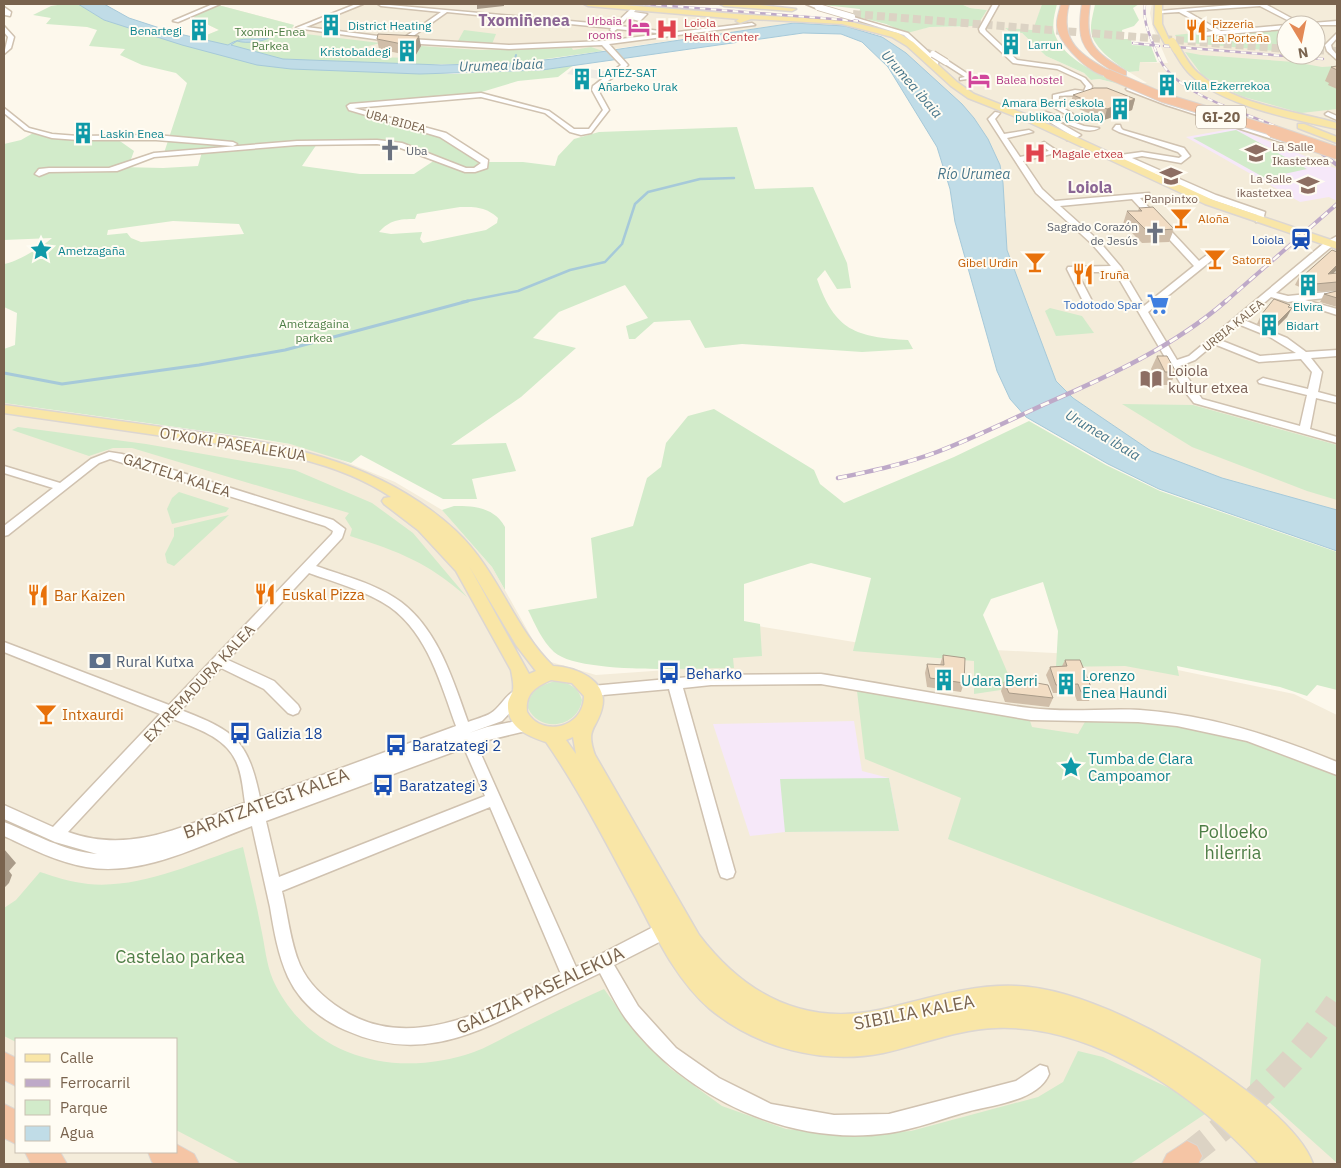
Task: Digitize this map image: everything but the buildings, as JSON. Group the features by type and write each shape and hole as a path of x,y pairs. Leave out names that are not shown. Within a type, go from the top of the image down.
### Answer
{"highway":[{"name":"GI-20","path":"1065,4 1061,24 1065,39 1080,55 1108,74 1176,104 1335,151"},
{"name":"GI-20","path":"1086,4 1082,27 1084,41 1096,55 1123,73 1182,100 1335,151"},
{"path":"4,1118 15,1129"},
{"path":"40,1153 52,1164"},
{"path":"164,1153 184,1164"}],"main road":[{"path":"588,4 731,16 743,22 774,19 835,21 880,30 906,41 957,87 1000,110 1119,158 1177,189 1258,220 1334,245"},
{"path":"724,4 853,14"},
{"path":"749,4 853,14"},
{"path":"1161,6 1156,11 1158,24 1194,74 1210,86 1245,100 1304,116 1325,118 1337,126"},
{"path":"1172,46 1184,70 1203,85 1234,101 1337,140"},
{"path":"971,96 983,109 1000,110 1024,118 1206,203 1334,245"},
{"path":"1304,116 1292,120 1299,126 1320,128 1324,125 1325,118"},
{"name":"OTXOKI PASEALEKUA","path":"4,409 278,448 310,456 365,476 420,508 464,548 486,579 526,649 536,662 549,673"},
{"name":"OTXOKI PASEALEKUA","path":"4,418 277,457 330,473 389,501 424,526 462,567 520,670 520,691"},
{"path":"565,672 577,676 592,691 594,706 588,718 582,724 563,733 538,732 526,725 518,713 516,705 520,691 538,676 549,673 565,672"},
{"name":"SIBILIA KALEA","path":"582,724 582,746 586,756 691,942 712,970 743,997 767,1010 792,1020 814,1025 840,1027 876,1022 963,1001 987,998 1018,997 1076,1009 1112,1024 1174,1055 1211,1078 1262,1121 1300,1164"},
{"name":"SIBILIA KALEA","path":"551,734 575,767 686,966 718,1001 735,1013 771,1031 805,1041 840,1046 882,1041 970,1019 1020,1016 1049,1020 1103,1038 1169,1072 1200,1092 1226,1113 1249,1134 1276,1164"}],"street":[{"path":"176,21 216,4"},
{"path":"687,34 362,4 299,28 302,30 403,41 500,47 606,42 687,34 743,22"},
{"path":"381,4 663,33 667,36"},
{"path":"808,4 853,14 906,34 936,61 934,66"},
{"path":"996,4 982,28 983,32 1009,59 1021,64 1058,67 1072,72 1089,86 1087,92"},
{"path":"1177,9 1222,4"},
{"path":"1260,4 1281,15"},
{"path":"1161,6 1177,9 1265,4"},
{"path":"606,42 615,28 634,8"},
{"path":"1177,9 1219,32"},
{"path":"403,41 444,12"},
{"path":"4,28 11,37 11,42 4,52"},
{"path":"1202,34 1276,28"},
{"path":"1335,57 1328,45 1330,40 1337,35"},
{"name":"UBA BIDEA","path":"40,174 42,171 49,170 114,170 126,167 141,158 154,155 297,143 377,142 399,145 465,170 475,170 484,166 485,162 444,135 351,109 350,106 481,95 547,112 572,131 581,133 591,131 606,110 595,90 596,86 624,68 623,63 606,42"},
{"path":"920,45 931,49 971,78 964,78 931,49"},
{"path":"1129,89 1315,149"},
{"path":"1160,100 1158,96 1164,91"},
{"path":"1070,138 1077,135 1038,114 1062,117 1088,129 1095,128 1056,106 1056,95 1087,92 1100,94"},
{"name":"UBA BIDEA","path":"4,110 15,122 28,129 51,135 97,139 170,138 261,146"},
{"path":"1000,110 992,119 1039,191 1095,242 1118,269 1174,365 1198,401 1337,440"},
{"path":"1325,118 1337,118"},
{"path":"1118,126 1117,129 1121,131 1181,150 1186,156 1184,160 1178,161 1142,154 1119,158"},
{"path":"1003,136 1030,132"},
{"path":"1019,160 1055,152 1044,144"},
{"path":"1053,204 1146,194"},
{"path":"1134,196 1200,266"},
{"name":"URBIA KALEA","path":"1174,365 1195,356 1334,245"},
{"path":"1143,311 1214,254"},
{"path":"1087,301 1071,269 1118,269"},
{"name":"URBIA KALEA","path":"1271,294 1337,312"},
{"name":"URBIA KALEA","path":"1288,299 1337,294"},
{"path":"1239,321 1278,336 1306,355 1317,372 1304,431"},
{"path":"1214,341 1258,359 1337,353"},
{"name":"URBIA KALEA","path":"1167,352 1195,356"},
{"path":"1263,381 1337,400"},
{"name":"GAZTELA KALEA","path":"4,532 101,458 118,456 329,523 339,529"},
{"path":"4,469 61,487"},
{"name":"EXTREMADURA KALEA","path":"55,834 338,535 339,529"},
{"path":"307,568 370,590 402,609 416,626 438,664 466,735 572,978"},
{"name":"GALIZIA PASEALEKUA","path":"4,647 211,728 231,741 244,758 294,972 310,997 335,1017 369,1032 410,1037 448,1033 486,1018 572,978 665,930"},
{"path":"219,662 252,674 275,688 293,708"},
{"path":"592,691 711,680 821,679 1030,714 1152,717 1198,723 1274,743 1337,769"},
{"path":"675,682 679,703 727,872"},
{"name":"BARATZATEGI KALEA","path":"466,735 498,716 520,691"},
{"name":"BARATZATEGI KALEA","path":"4,829 65,856 84,861 124,862 164,853 256,813 466,735 526,725"},
{"path":"273,887 494,800"},
{"name":"BARATZATEGI KALEA","path":"4,812 91,848 109,850 130,849 171,839 256,813"},
{"path":"603,962 632,1012 670,1054 712,1085 770,1113 834,1125 889,1123 1020,1089 1040,1074"}],"shaded area":[{"path":"356,4 576,4 647,10 650,6 773,16 794,23 516,63 393,65 283,59 267,56 248,49 197,39 219,30 194,18 218,5 294,25 293,29"},
{"path":"961,4 1042,4 1034,30 1006,29 1010,32 1022,33 1046,56 1084,73 1091,80 1099,79 1119,84 1147,83 1129,72 1139,71 1140,62 1168,63 1153,28 1150,13 1152,4 1337,4 1337,510 1222,478 1151,451 1073,398 1055,380 1007,250 1005,233 1006,215 962,104 906,53 882,37 930,27 977,26 987,10 970,8"},
{"path":"574,67 610,72 604,76 609,77 599,83 595,83 598,79 567,74"},
{"name":"La Salle Ikastetxea","path":"1236,128 1337,169 1337,201 1329,197 1300,202 1186,137"},
{"path":"4,403 290,444 324,453 395,482 442,510 492,567 544,660 596,675 681,669 674,629 758,626 860,643 1110,656 1294,694 1337,715 1337,1164 4,1164"},
{"path":"854,721 862,771 889,778 899,831 785,832 750,836 713,724"}],"green space":[{"name":"Ametzagaina parkea","path":"78,4 104,20 326,70 454,74 542,70 575,64 558,77 518,81 475,94 357,103 346,106 348,111 441,136 478,162 523,162 555,166 558,156 574,139 599,132 737,127 755,189 813,187 847,263 851,288 837,289 825,270 817,279 831,310 850,328 874,337 908,340 913,349 862,352 742,344 705,348 690,320 654,322 635,339 629,339 626,326 648,318 625,285 559,312 533,338 576,348 521,397 451,445 506,443 516,471 472,479 477,499 443,499 361,455 351,463 290,444 4,403 4,349 15,345 17,313 4,307 4,264 29,254 52,238 4,240 4,144 21,140 35,132 64,138 117,139 134,151 130,162 121,167 163,168 198,166 202,152 164,153 187,83 176,73 142,65 120,55 125,49 89,46 97,30 87,27 46,24 51,18 33,15 51,6","holes":["384,140 407,145 438,158 414,174 360,174 302,166 319,141","471,207 481,208 498,218 497,223 486,230 423,243 420,239 422,232 391,234 379,232 395,221 415,219 417,214","173,221 239,224 244,234 141,242 131,238 127,233 107,235 108,230"]},
{"path":"815,4 961,4 970,8 987,10 977,26 930,27 907,33 886,24 858,17 860,9"},
{"path":"1042,4 1057,4 1053,27 1055,35 1066,52 1082,65 1119,84 1099,79 1091,80 1084,73 1046,56 1022,33 1010,32 1005,28 1033,30"},
{"path":"1095,4 1139,4 1133,8 1139,20 1134,26 1122,30 1123,39 1131,39 1132,45 1151,46 1157,62 1140,62 1139,71 1129,72 1104,53 1092,35 1091,25"},
{"name":"Txomin-Enea Parkea","path":"218,5 294,25 289,32 380,43 354,50 371,57 414,58 421,46 479,50 572,48 573,50 591,47 603,51 516,63 404,65 283,59 197,39 219,30 194,18 196,13"},
{"path":"464,30 496,34 492,44 458,41"},
{"path":"1276,31 1276,51 1179,42 1175,35 1195,33 1202,37"},
{"path":"1185,52 1276,61 1276,65 1337,66 1333,84 1337,89 1337,109 1301,113 1244,97 1227,90 1202,75"},
{"path":"1236,130 1307,169 1265,178 1193,138"},
{"path":"1050,308 1082,316 1094,333 1056,336 1045,311"},
{"path":"1122,404 1193,405 1337,445 1337,500 1307,491 1192,447"},
{"path":"714,409 814,470 820,484 844,503 954,457 1029,421 1106,465 1160,491 1337,552 1337,690 1317,685 1307,696 1280,687 1177,666 1179,676 1125,666 1056,667 1058,631 1043,582 991,599 983,615 1014,688 974,694 974,661 853,651 871,578 811,563 744,584 744,621 760,624 762,656 733,658 734,668 640,669 613,667 568,659 554,652 542,638 528,610 597,598 591,538 633,526 647,478 661,467 666,443 688,416"},
{"path":"18,427 146,444 295,470 372,503 413,533 467,597 439,575 412,559 384,547 350,536 352,529 345,518 349,513 132,448 113,448 89,456 12,430"},
{"path":"179,492 229,508 226,512 172,524 167,509 172,498"},
{"path":"454,506 469,506 483,509 495,515 505,527 505,590 492,567 442,510"},
{"path":"229,515 174,566 167,563 165,554 174,536 174,528"},
{"path":"552,682 562,682 571,685 578,691 582,700 574,716 558,724 541,722 528,708 532,694 542,686"},
{"name":"Polloeko hilerria","path":"857,691 1029,718 1032,727 1078,734 1086,720 1146,722 1179,726 1225,735 1293,757 1337,774 1337,1163 1250,1085 1261,959 948,839 961,798 865,759"},
{"path":"889,778 899,831 785,832 780,779"},
{"name":"Castelao parkea","path":"243,847 267,961 273,980 289,1007 309,1028 332,1045 358,1056 386,1062 415,1063 444,1060 474,1052 604,989 638,1036 671,1069 722,1106 786,1129 849,1135 911,1131 1038,1097 1063,1082 1078,1051 1103,1057 1184,1095 1205,1114 1130,1164 241,1164 178,1131 178,1038 15,1038 15,1042 4,1036 4,908 16,900 40,872 69,881 108,885 128,883 167,873"}],"water":[{"name":"Río Urumea","path":"78,4 104,4 129,18 175,33 228,45 238,40 243,39 270,37 271,33 274,34 271,37 262,41 237,41 231,45 283,59 441,65 516,63 794,23 845,26 882,37 906,53 962,104 988,139 1000,165 1003,183 1007,250 1056,381 1073,398 1151,451 1222,478 1337,510 1337,551 1159,489 1108,464 1026,417 1010,399 997,371 955,222 950,189 937,147 888,67 862,42 841,34 803,33 542,70 420,74 291,69 257,65 182,45 104,20"}],"waterway":[{"name":"Urumea ibaia","path":"513,66 516,55"},
{"path":"938,173 950,177"},
{"path":"462,302 518,291 570,270 605,262 622,244 635,204 648,192 700,179 734,178"},
{"path":"4,373 62,384 199,365 285,350 468,301"}],"tunnel":[{"path":"853,14 1276,48"},
{"path":"1326,50 1337,51"},
{"path":"1187,1156 1229,1122 1268,1086 1304,1046 1337,1003"}],"railway":[{"path":"645,4 858,21"},
{"path":"1145,4 1146,23 1154,45"},
{"path":"1133,43 1154,45"},
{"path":"1154,45 1159,46"},
{"path":"1154,45 1164,66 1177,80 1206,98 1287,131"},
{"path":"1164,46 1276,55"},
{"path":"1287,131 1311,145 1337,165"},
{"path":"1225,302 1337,204"},
{"path":"838,478 888,467 951,447 1093,383 1140,359 1184,333 1226,301"}],"place":[{"name":"District Heating","path":"331,25"},
{"name":"Urbaia rooms","path":"639,27"},
{"name":"Loiola Health Center","path":"667,29"},
{"name":"Benartegi","path":"199,30"},
{"name":"Pizzeria La Porteña","path":"1196,30"},
{"name":"Larrun","path":"1011,44"},
{"name":"Kristobaldegi","path":"407,51"},
{"name":"LATEZ-SAT Añarbeko Urak","path":"582,79"},
{"name":"Balea hostel","path":"979,79"},
{"name":"Villa Ezkerrekoa","path":"1167,85"},
{"name":"Amara Berri eskola publikoa (Loiola)","path":"1120,109"},
{"name":"Laskin Enea","path":"83,133"},
{"name":"Uba","path":"390,150"},
{"name":"Magale etxea","path":"1035,153"},
{"name":"La Salle Ikastetxea","path":"1256,153"},
{"name":"Panpintxo","path":"1171,176"},
{"name":"La Salle ikastetxea","path":"1308,185"},
{"name":"Aloña","path":"1181,218"},
{"name":"Sagrado Corazón de Jesús","path":"1155,233"},
{"name":"Loiola","path":"1301,239"},
{"name":"Ametzagaña","path":"41,250"},
{"name":"Satorra","path":"1215,259"},
{"name":"Gibel Urdin","path":"1035,262"},
{"name":"Iruña","path":"1083,274"},
{"name":"Elvira","path":"1308,285"},
{"name":"Todotodo Spar","path":"1158,304"},
{"name":"Bidart","path":"1269,325"},
{"name":"Loiola kultur etxea","path":"1151,379"},
{"name":"Euskal Pizza","path":"265,594"},
{"name":"Bar Kaizen","path":"38,595"},
{"name":"Rural Kutxa","path":"100,661"},
{"name":"Beharko","path":"669,673"},
{"name":"Udara Berri","path":"944,680"},
{"name":"Lorenzo Enea Haundi","path":"1066,684"},
{"name":"Intxaurdi","path":"46,714"},
{"name":"Galizia 18","path":"240,733"},
{"name":"Baratzategi 2","path":"396,745"},
{"name":"Tumba de Clara Campoamor","path":"1071,767"},
{"name":"Baratzategi 3","path":"383,785"}],"district":[{"name":"Txomiñenea","path":"524,20"},
{"name":"Loiola","path":"1090,187"}]}
